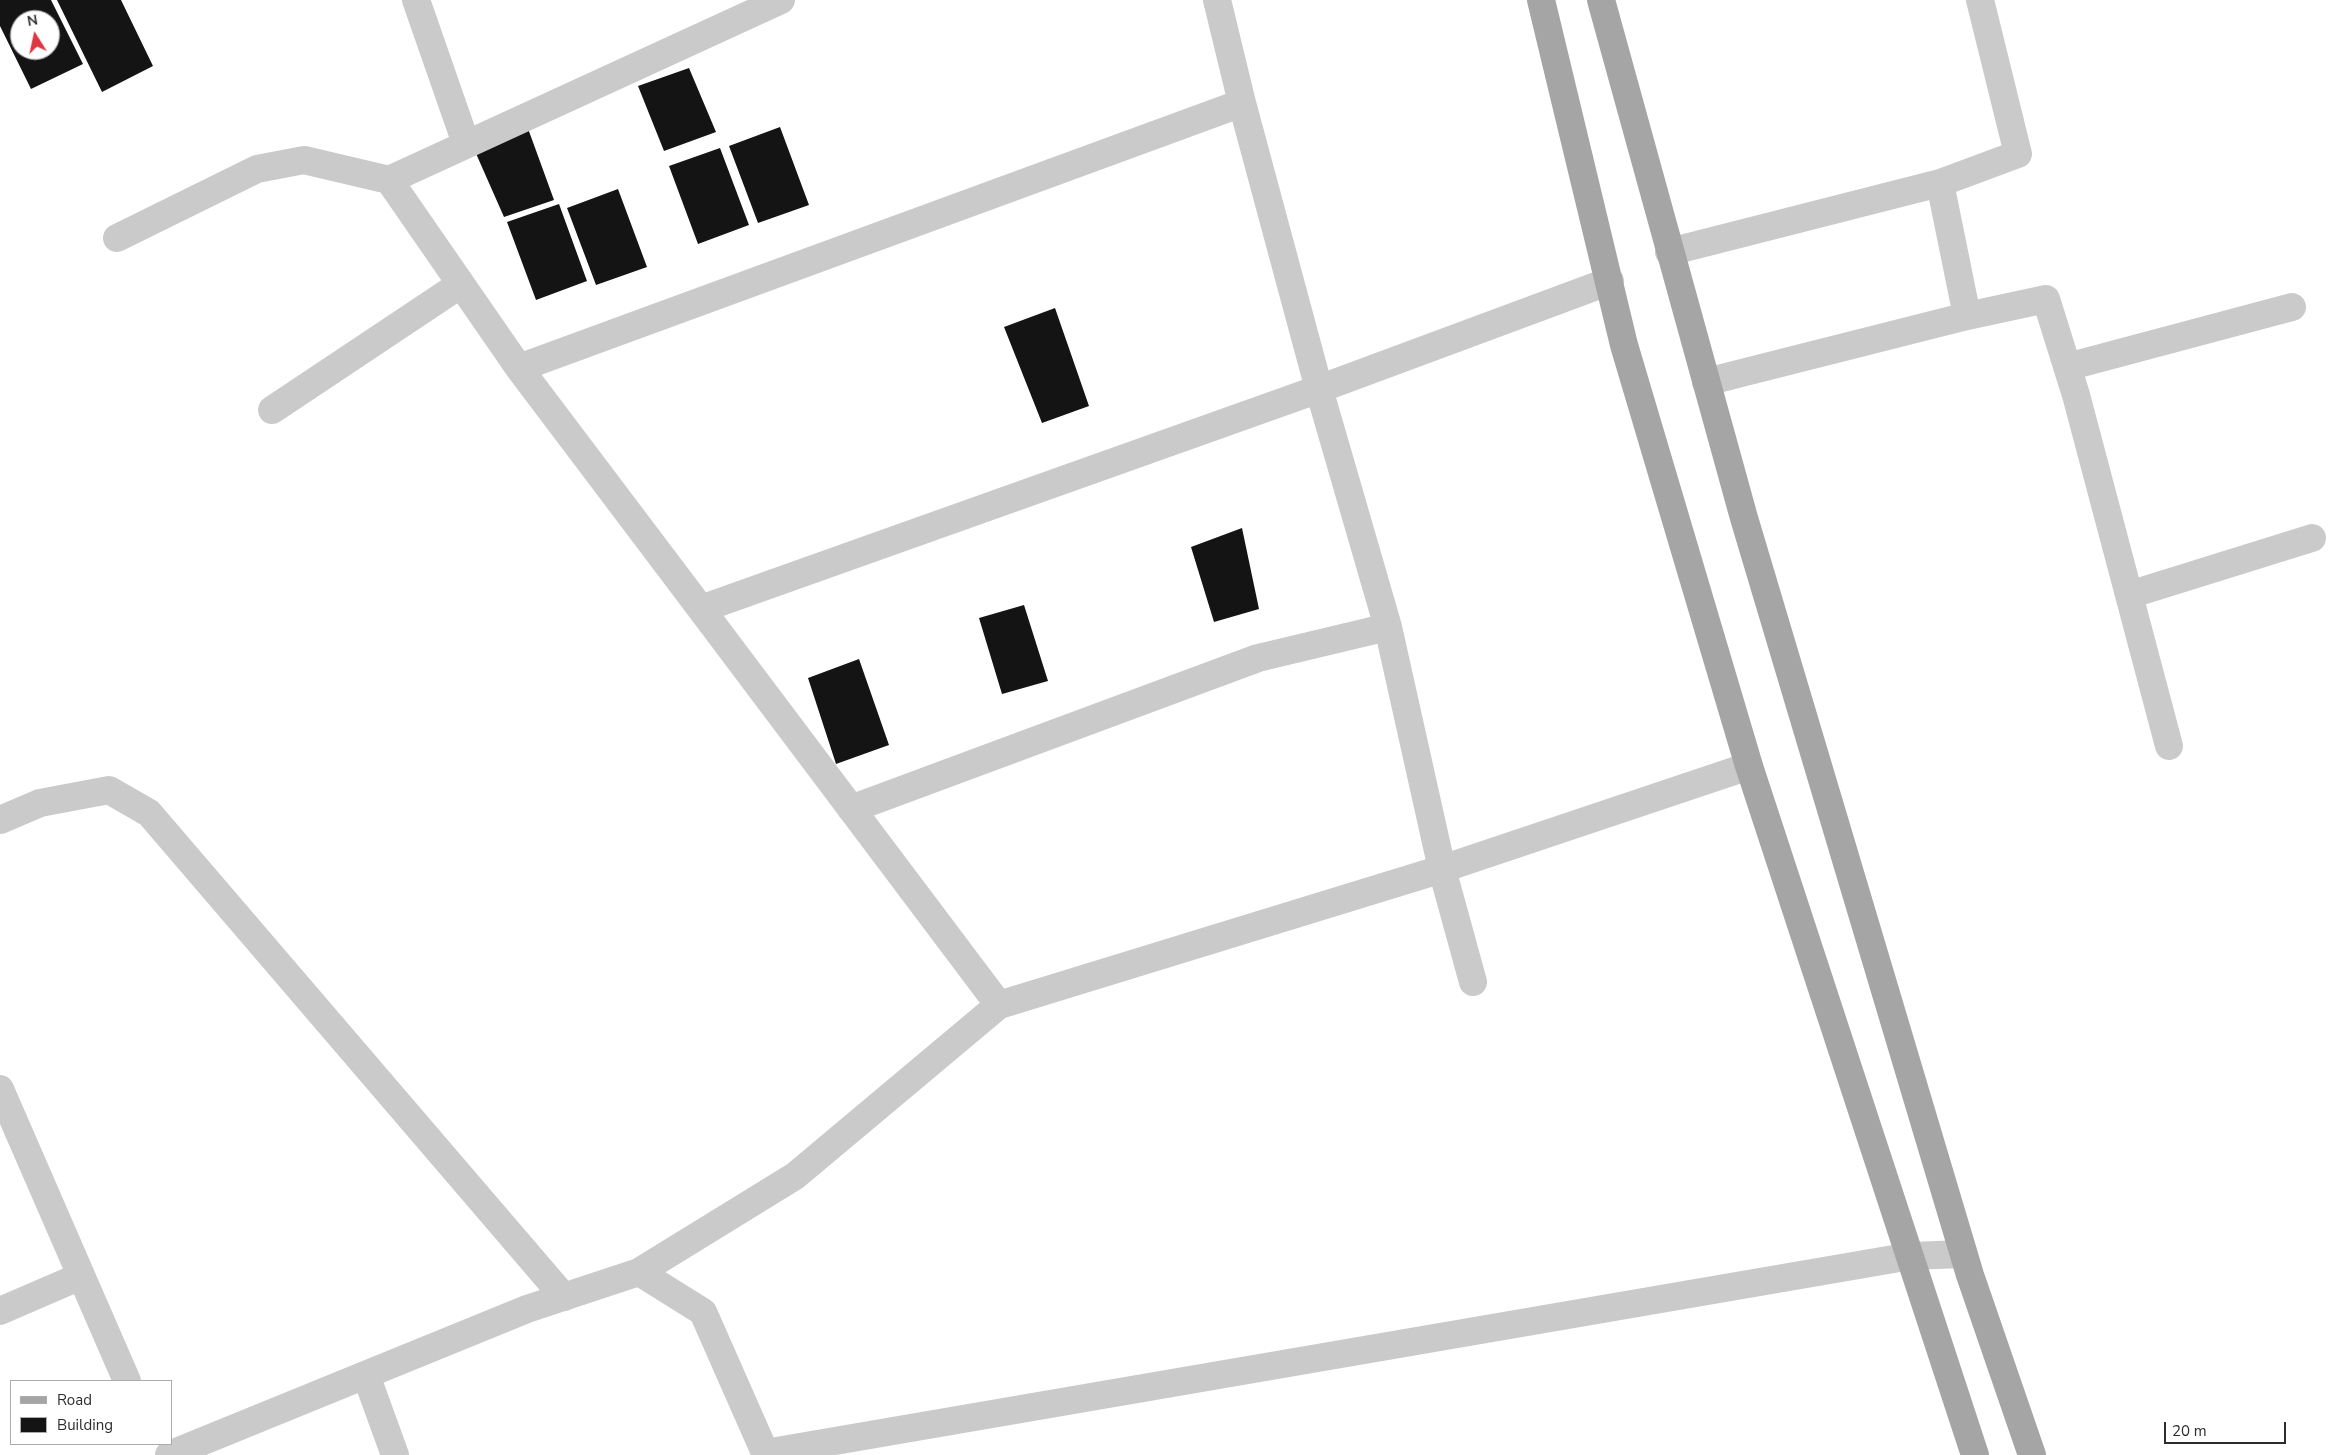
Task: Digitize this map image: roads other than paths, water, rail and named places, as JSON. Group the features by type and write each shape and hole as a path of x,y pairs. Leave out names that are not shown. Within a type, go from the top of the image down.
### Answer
{"main road":[{"path":"1542,0 1627,353 1749,766 1975,1455"},
{"path":"1601,0 1706,382 1964,1254 2032,1455"}],"street":[{"path":"416,0 462,132"},
{"path":"117,238 257,168 304,160 389,180 781,0"},
{"path":"1216,0 1319,389 1388,627 1442,870 1473,982"},
{"path":"1669,252 1940,183 2018,154 1980,0"},
{"path":"519,368 1242,103"},
{"path":"389,180 519,368 999,1005"},
{"path":"1940,183 1967,316"},
{"path":"701,609 1319,389 1610,281"},
{"path":"272,410 460,284"},
{"path":"1706,382 1967,316 2046,299 2067,367 2130,595 2169,746"},
{"path":"2067,367 2292,307"},
{"path":"2130,595 2312,538"},
{"path":"851,809 1258,658 1388,627"},
{"path":"169,1455 528,1309 639,1272 795,1176 999,1005 1442,870 1749,766"},
{"path":"0,820 40,803 109,790 149,813 564,1297"},
{"path":"0,1089 9,1133 81,1276 127,1380"},
{"path":"639,1272 703,1312 766,1454 1911,1256 1964,1254"},
{"path":"0,1311 81,1276"},
{"path":"366,1375 395,1455"}]}
